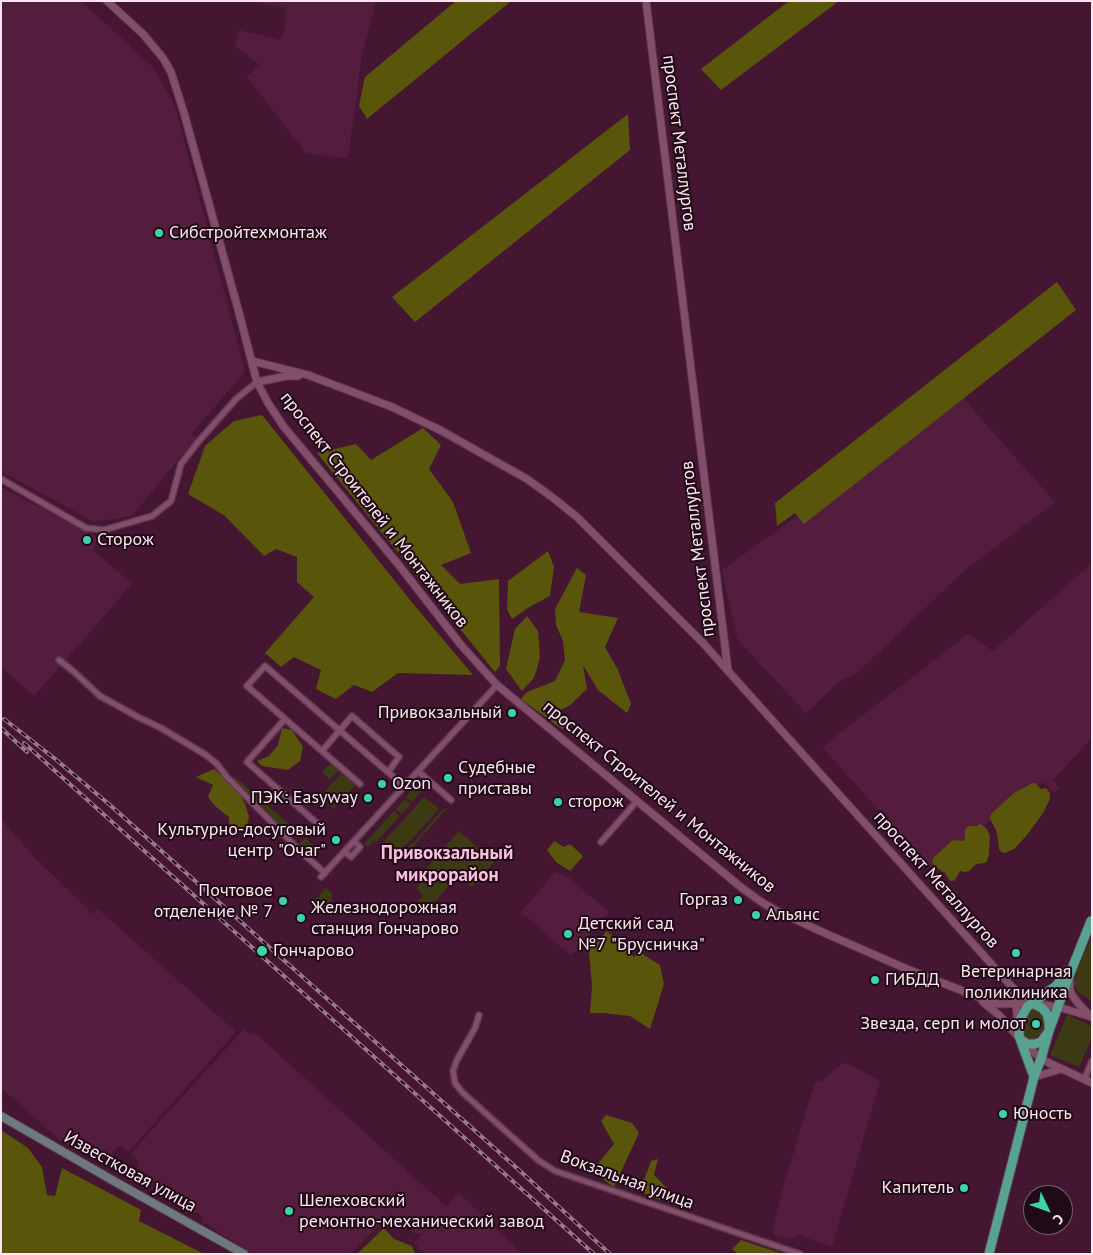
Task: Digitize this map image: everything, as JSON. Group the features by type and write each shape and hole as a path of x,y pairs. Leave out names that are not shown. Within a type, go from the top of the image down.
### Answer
{"main road":[{"path":"989,1254 1034,1078 1071,971 1092,920"},
{"path":"1034,1078 1020,1039 1018,1025 1027,1007 1062,980 1092,920"},
{"path":"1020,1039 1027,1044 1035,1044 1043,1040 1049,1031 1047,1014 1042,1008 1032,1003"},
{"name":"Известковая улица","path":"1,1116 244,1254"}],"street":[{"name":"проспект Строителей и Монтажников","path":"107,1 143,34 163,58 171,72 184,113 257,382 268,403 284,427 398,564 462,645 498,685 742,888 779,912 907,969 993,1003 1032,1003 1058,1007 1092,1017"},
{"name":"проспект Металлургов","path":"646,1 728,671 1012,987 1032,1003"},
{"path":"252,361 308,375 400,411 440,430 527,479 577,517 704,644 728,671"},
{"path":"1,479 86,528 104,530 152,516 171,501 181,464 236,399 257,382 286,376 308,375"},
{"path":"59,660 74,671 100,696 161,728 206,755 217,764 226,776 323,875 498,685"},
{"path":"360,784 247,686 265,666 404,786"},
{"path":"322,751 352,716 399,757 388,772"},
{"path":"285,718 247,762 319,825"},
{"path":"418,771 451,800"},
{"path":"601,842 637,801"},
{"path":"1071,971 1070,990 1078,1003 1092,1017"},
{"name":"проспект Металлургов","path":"1012,987 1018,1025"},
{"name":"проспект Строителей и Монтажников","path":"972,995 997,1013 1041,1059 1092,1083"},
{"name":"Вокзальная улица","path":"479,1015 475,1028 457,1060 454,1071 455,1083 462,1092 538,1160 555,1171 800,1254"},
{"path":"1084,1080 1092,1061"},
{"path":"1034,1078 1061,1069"}],"shaded area":[{"path":"1,1 81,1 154,68 175,106 245,372 192,433 196,438 132,516 94,522 1,471"},
{"path":"251,1 376,1 362,55 348,159 306,153 247,77 260,65 235,46 239,30 280,40 285,28 286,8"},
{"path":"456,1 511,1 367,119 359,106 365,77"},
{"path":"789,1 839,1 721,90 701,69"},
{"path":"628,114 630,150 415,322 392,297"},
{"path":"1057,282 1076,310 804,524 795,513 777,526 775,503"},
{"path":"962,397 1055,502 964,571 857,673 840,681 806,713 737,639 722,570"},
{"path":"262,415 415,606 473,675 398,673 372,692 354,685 336,699 316,689 321,670 294,657 281,667 265,653 314,597 297,582 297,557 276,549 264,556 225,516 188,494 205,446 234,421"},
{"path":"423,428 441,445 429,469 453,502 471,553 441,565 460,584 499,579 500,666 495,672 317,453 356,444 371,460"},
{"path":"1,487 98,538 93,550 132,584 34,696 1,667"},
{"path":"548,551 554,567 550,596 512,619 507,609 508,581"},
{"path":"1092,563 1092,738 1053,780 1059,788 1054,793 1043,782 1003,810 930,867 822,747 968,634 993,651"},
{"path":"577,568 586,575 579,612 618,618 605,647 618,670 631,704 627,713 598,690 583,665 587,689 569,706 559,711 571,725 562,729 521,699 527,692 555,681 565,660 563,641 556,625 555,609"},
{"path":"527,616 538,631 540,658 534,678 522,691 506,669 515,629"},
{"path":"282,728 292,730 303,747 300,761 288,770 262,766 257,761 269,756 278,745"},
{"path":"331,763 339,770 330,780 322,772"},
{"path":"214,769 239,792 249,817 246,829 237,831 229,823 229,817 215,806 208,797 213,785 196,777"},
{"path":"341,773 355,785 334,809 320,797"},
{"path":"234,776 290,825 284,830"},
{"path":"1033,783 1041,789 1046,788 1050,793 1050,799 1043,813 1027,835 1014,849 1005,853 1001,852 996,830 990,819 991,814 1014,793"},
{"path":"415,787 421,792 412,802 406,797"},
{"path":"424,797 439,809 411,840 390,858 386,855 385,849 381,845"},
{"path":"405,799 411,804 401,814 396,809"},
{"path":"447,808 396,866 392,860 415,841 442,810"},
{"path":"394,811 400,816 377,841 373,841 368,847 364,844"},
{"path":"1,819 37,860 93,914 98,909 236,1032 128,1152 120,1145 108,1157 94,1145 87,1150 80,1144 74,1151 1,1088"},
{"path":"980,824 987,829 990,836 987,861 976,864 969,871 960,871 955,880 950,881 945,873 935,867 932,862 934,857 953,840 963,841 966,828"},
{"path":"459,831 494,862 472,887 458,875 426,912 416,903 423,895 416,888 428,875 424,871"},
{"path":"305,838 316,848 310,854 299,844"},
{"path":"554,841 564,847 570,844 583,856 570,871 556,862 547,850"},
{"name":"Детский сад №7 \"Брусничка\"","path":"555,872 568,877 609,912 571,956 521,912"},
{"path":"326,888 332,893 332,917 314,901"},
{"path":"607,931 634,957 639,952 660,965 664,984 650,1029 630,1016 590,1013 592,986 589,950"},
{"path":"1092,937 1092,1001 1078,992 1074,983 1078,966"},
{"path":"1033,1009 1042,1013 1044,1021 1042,1032 1032,1041 1025,1039 1022,1034 1025,1017"},
{"path":"1067,1015 1092,1026 1092,1037 1079,1067 1050,1055"},
{"path":"244,1029 250,1035 255,1033 447,1207 459,1193 522,1254 425,1254 414,1243 424,1233 415,1234 391,1214 350,1254 253,1254 201,1221 203,1217 192,1210 189,1213 138,1167 141,1163 131,1153"},
{"path":"843,1063 851,1065 880,1081 832,1247 800,1235 791,1239 772,1234 784,1184 816,1081 820,1082"},
{"path":"606,1115 632,1123 639,1133 614,1187 604,1180 597,1165 614,1144 601,1121"},
{"path":"1,1130 28,1148 42,1167 47,1195 55,1196 62,1168 141,1210 139,1221 204,1254 1,1254"},
{"path":"658,1159 654,1175 685,1206 657,1199 640,1191 651,1161"},
{"path":"384,1228 394,1239 412,1246 415,1254 357,1254"},
{"path":"741,1240 783,1254 738,1254 732,1249"}],"railway":[{"path":"4,719 110,805 519,1170 610,1254"},
{"path":"1,728 27,752"},
{"path":"24,743 594,1254"}],"place":[{"name":"Сибстройтехмонтаж","path":"159,233"},
{"name":"Сторож","path":"87,540"},
{"name":"Привокзальный","path":"512,713"},
{"name":"Судебные приставы","path":"448,778"},
{"name":"Ozon","path":"382,784"},
{"name":"ПЭК: Easyway","path":"368,798"},
{"name":"сторож","path":"558,802"},
{"name":"Культурно-досуговый центр \"Очаг\"","path":"336,840"},
{"name":"Горгаз","path":"738,900"},
{"name":"Почтовое отделение № 7","path":"283,901"},
{"name":"Альянс","path":"756,915"},
{"name":"Железнодорожная станция Гончарово","path":"301,918"},
{"name":"Детский сад №7 \"Брусничка\"","path":"568,934"},
{"name":"Гончарово","path":"262,951"},
{"name":"Ветеринарная поликлиника","path":"1016,953"},
{"name":"ГИБДД","path":"875,980"},
{"name":"Звезда, серп и молот","path":"1036,1024"},
{"name":"Юность","path":"1003,1114"},
{"name":"Капитель","path":"964,1188"},
{"name":"Шелеховский ремонтно-механический завод","path":"289,1211"}],"district":[{"name":"Привокзальный микрорайон","path":"447,865"}]}
